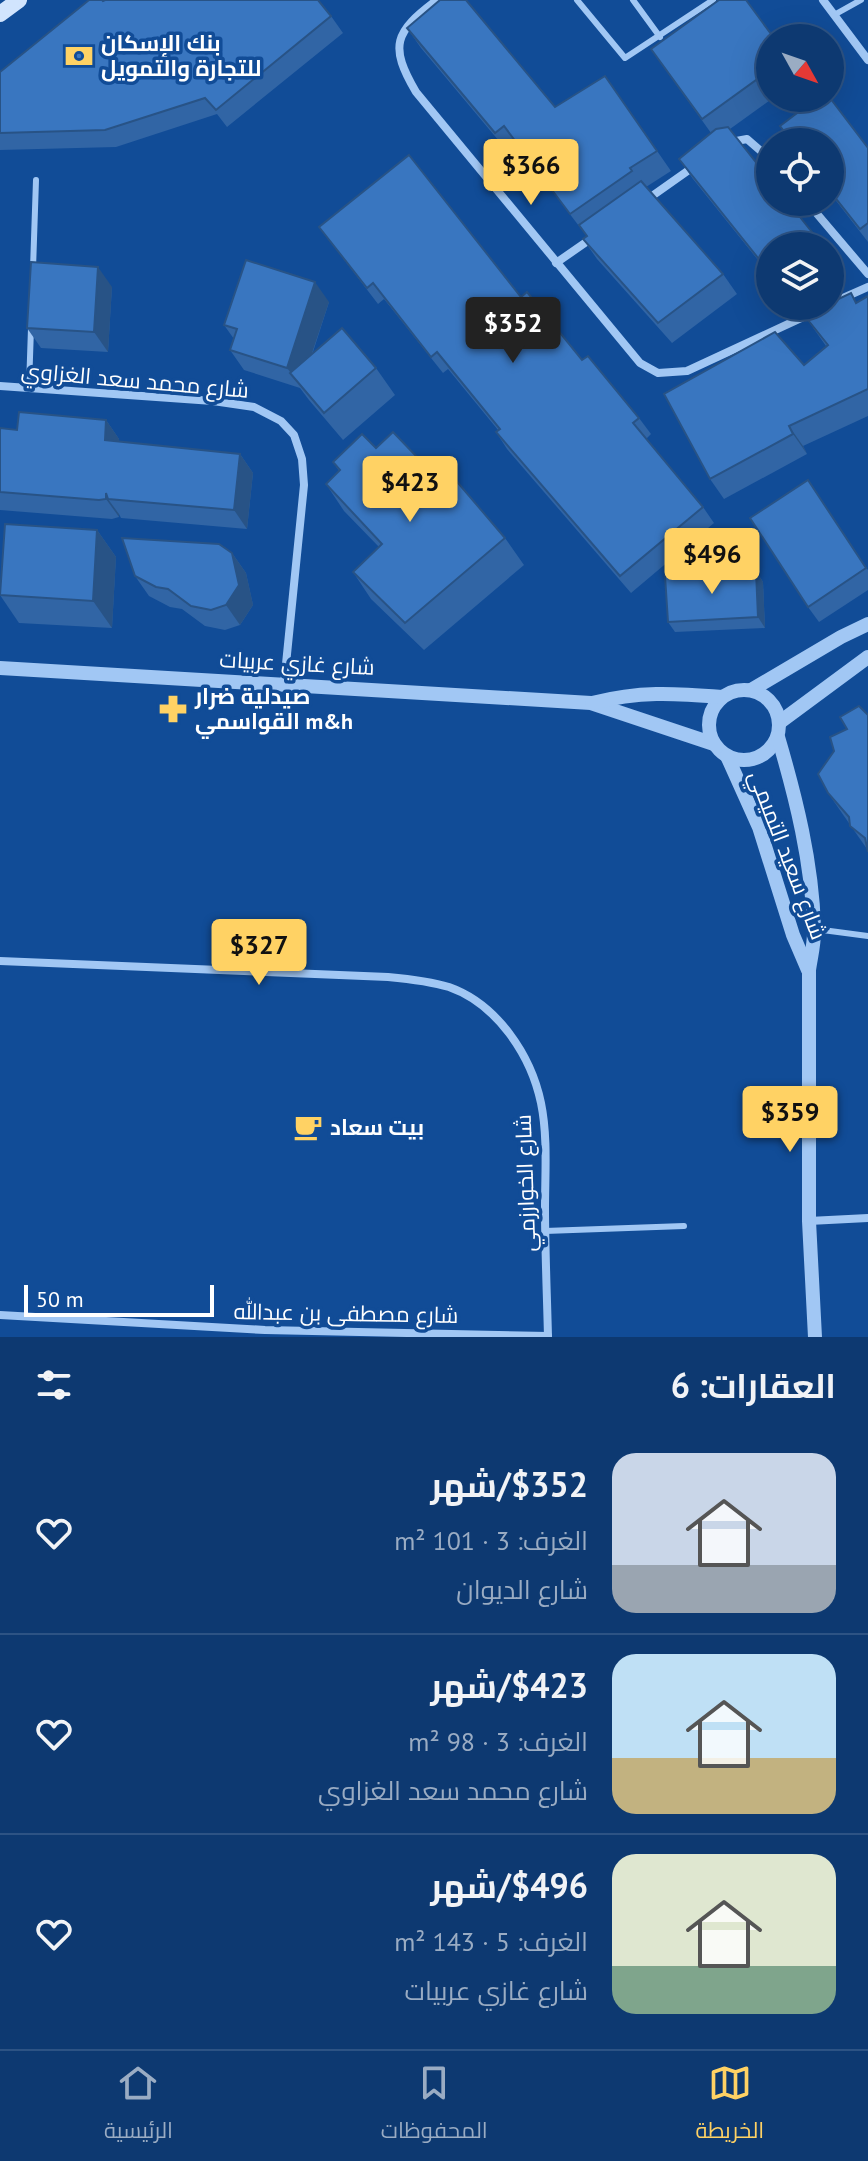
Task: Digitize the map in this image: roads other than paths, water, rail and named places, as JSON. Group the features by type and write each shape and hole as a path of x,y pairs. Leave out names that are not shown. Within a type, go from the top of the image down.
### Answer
{"main road":[{"path":"0,14 19,0"}],"street":[{"path":"437,0 406,29 398,44 400,65 416,92 640,363 658,373 687,371 796,320"},
{"path":"823,0 868,60"},
{"path":"725,143 747,139 756,147"},
{"path":"632,210 707,157"},
{"path":"819,216 868,274"},
{"path":"556,263 606,228"},
{"path":"844,298 868,287"},
{"name":"شارع محمد سعد الغزاوي","path":"0,386 213,401 254,407 281,421 294,435 302,459 304,485 284,684"},
{"path":"751,690 868,624"},
{"path":"779,729 775,707 765,696 751,690 736,690 722,697 713,707 709,719 709,732 714,744 727,756 738,760 762,756 771,748 779,729 868,657"},
{"name":"شارع غازي عربيات","path":"0,668 591,703 714,744"},
{"name":"شارع غازي عربيات","path":"591,703 627,694 654,692 722,697"},
{"name":"شارع سعيد التميمي","path":"779,729 801,825 815,929 809,970 809,1221 815,1337"},
{"name":"شارع سعيد التميمي","path":"727,756 759,827 793,935 809,970"},
{"name":"شارع الخوارزمي","path":"0,961 388,977 427,981 452,988 477,1003 513,1037 529,1068 541,1103 548,1336"},
{"path":"809,1221 868,1218"},
{"name":"شارع مصطفى بن عبدالله","path":"0,1315 265,1334 548,1336"}],"lane":[{"path":"577,0 625,58 710,1"},
{"path":"633,0 660,37"},
{"path":"834,15 861,0"},
{"path":"33,276 36,180"},
{"path":"29,387 31,324"},
{"path":"815,929 868,936"},
{"path":"545,1231 684,1226"}],"place":[{"name":"بنك الإسكان للتجارة والتمويل","path":"79,56"},
{"name":"صيدلية ضرار القواسمي m&h","path":"173,709"},
{"name":"بيت سعاد","path":"308,1127"}]}
